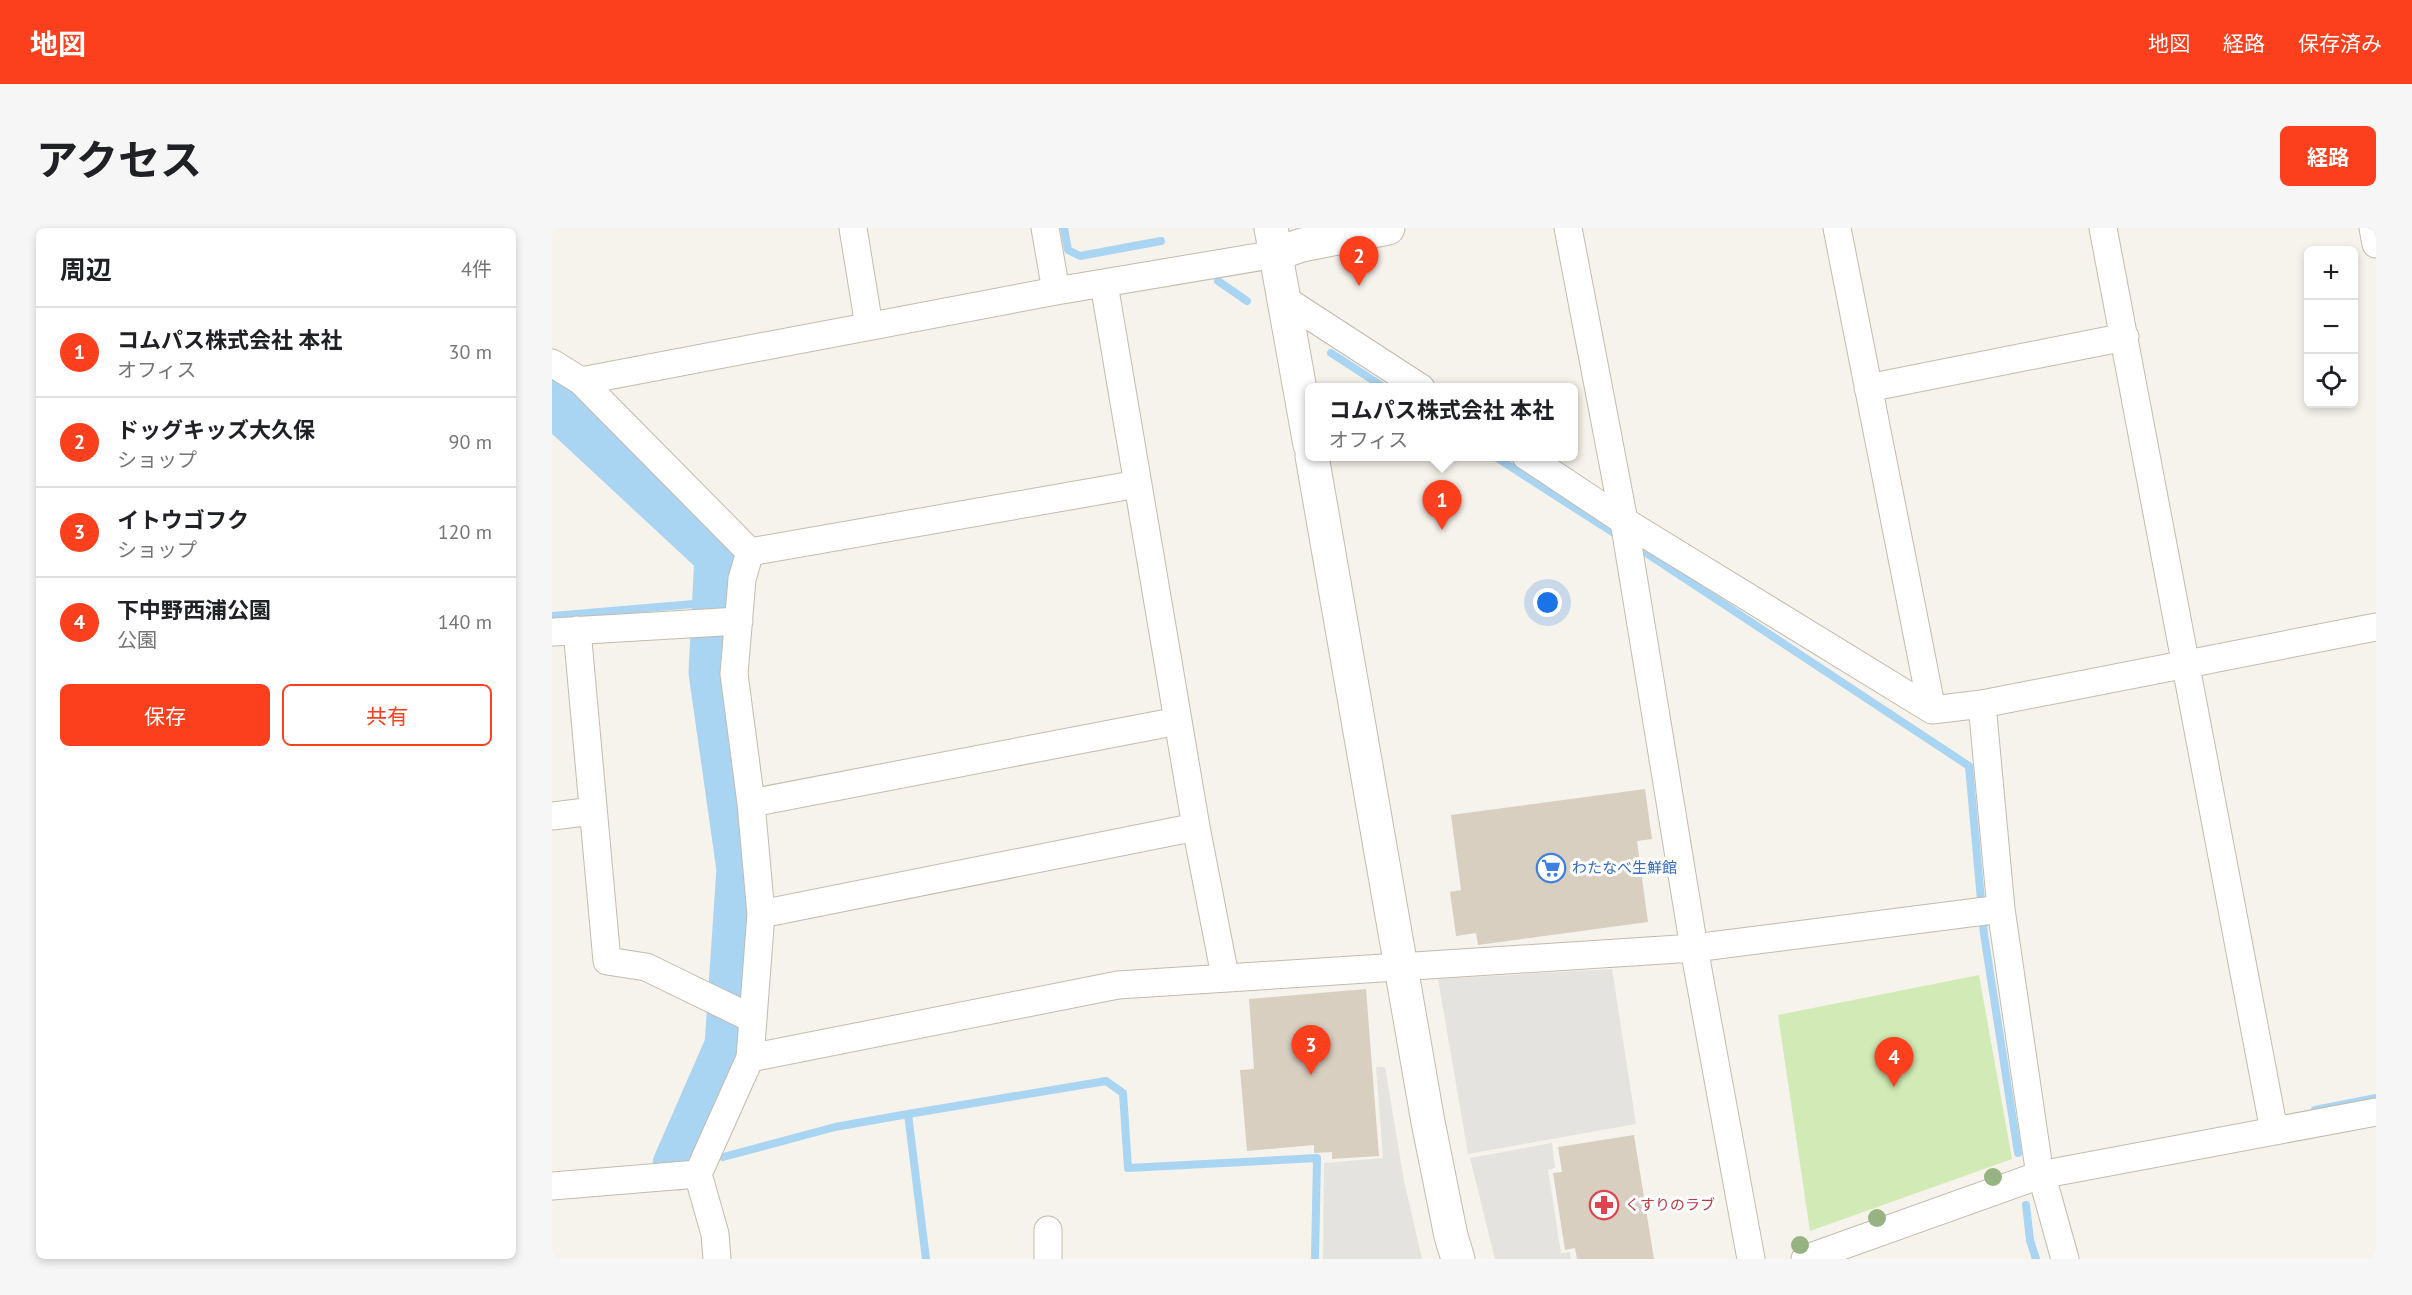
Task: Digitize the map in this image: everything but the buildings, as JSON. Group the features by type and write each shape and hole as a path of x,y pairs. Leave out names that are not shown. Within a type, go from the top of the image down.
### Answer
{"street":[{"path":"853,228 869,326"},
{"path":"1045,228 1056,291"},
{"path":"581,381 1056,291 1104,284 1273,241 1302,245 1388,228"},
{"path":"1568,228 1627,536 1694,948 1751,1259"},
{"path":"1837,228 1932,710"},
{"path":"2103,228 2272,1122"},
{"path":"2373,228 2376,244"},
{"path":"1273,241 1305,417"},
{"path":"1104,284 1196,827 1225,976"},
{"path":"1284,298 1415,383"},
{"path":"1868,388 2124,337"},
{"path":"552,363 581,381 750,552"},
{"path":"1313,461 1428,1122 1451,1236 1458,1259"},
{"path":"1532,461 1627,536 1932,710 1982,704 2376,627"},
{"path":"750,552 1138,484"},
{"path":"717,1259 715,1234 698,1174 750,1058 739,1012 761,914 752,803 725,622 750,552"},
{"path":"725,622 564,631 593,811 607,961 645,967 739,1012"},
{"path":"1982,704 1989,911 2040,1175 2065,1259"},
{"path":"752,803 1178,721"},
{"path":"552,816 593,811"},
{"path":"761,914 1196,827"},
{"path":"750,1058 1118,985 1225,976 1694,948 1989,911"},
{"path":"1805,1259 2040,1175 2272,1122 2376,1112"},
{"path":"552,1186 698,1174"},
{"path":"1048,1230 1048,1259"}],"green space":[{"path":"1979,975 2012,1159 1810,1231 1778,1015"}],"shaded area":[{"path":"1612,969 1636,1124 1468,1154 1438,979"},
{"path":"1376,1067 1385,1067 1404,1181 1422,1259 1323,1259 1324,1163 1383,1158"},
{"path":"1552,1143 1555,1168 1548,1170 1561,1253 1570,1252 1571,1259 1495,1259 1470,1158"}],"waterway":[{"path":"1064,228 1068,250 1080,256 1161,241"},
{"path":"1218,281 1247,301"},
{"path":"1331,353 1377,383"},
{"path":"552,399 720,555 714,672 742,869 730,1046 678,1165"},
{"path":"1502,461 1620,537"},
{"path":"1634,545 1969,766 1984,934 2018,1153"},
{"path":"552,616 717,602"},
{"path":"908,1114 1106,1081 1123,1093 1128,1168 1317,1158 1315,1259"},
{"path":"2315,1110 2376,1098"},
{"path":"723,1157 835,1127 908,1114 926,1259"},
{"path":"2026,1205 2030,1240 2036,1259"}],"place":[{"name":"ドッグキッズ大久保","path":"1359,286"},
{"name":"コムパス株式会社 本社","path":"1442,530"},
{"name":"わたなべ生鮮館","path":"1551,868"},
{"name":"イトウゴフク","path":"1311,1075"},
{"name":"下中野西浦公園","path":"1894,1087"},
{"name":"くすりのラブ","path":"1604,1205"}]}
